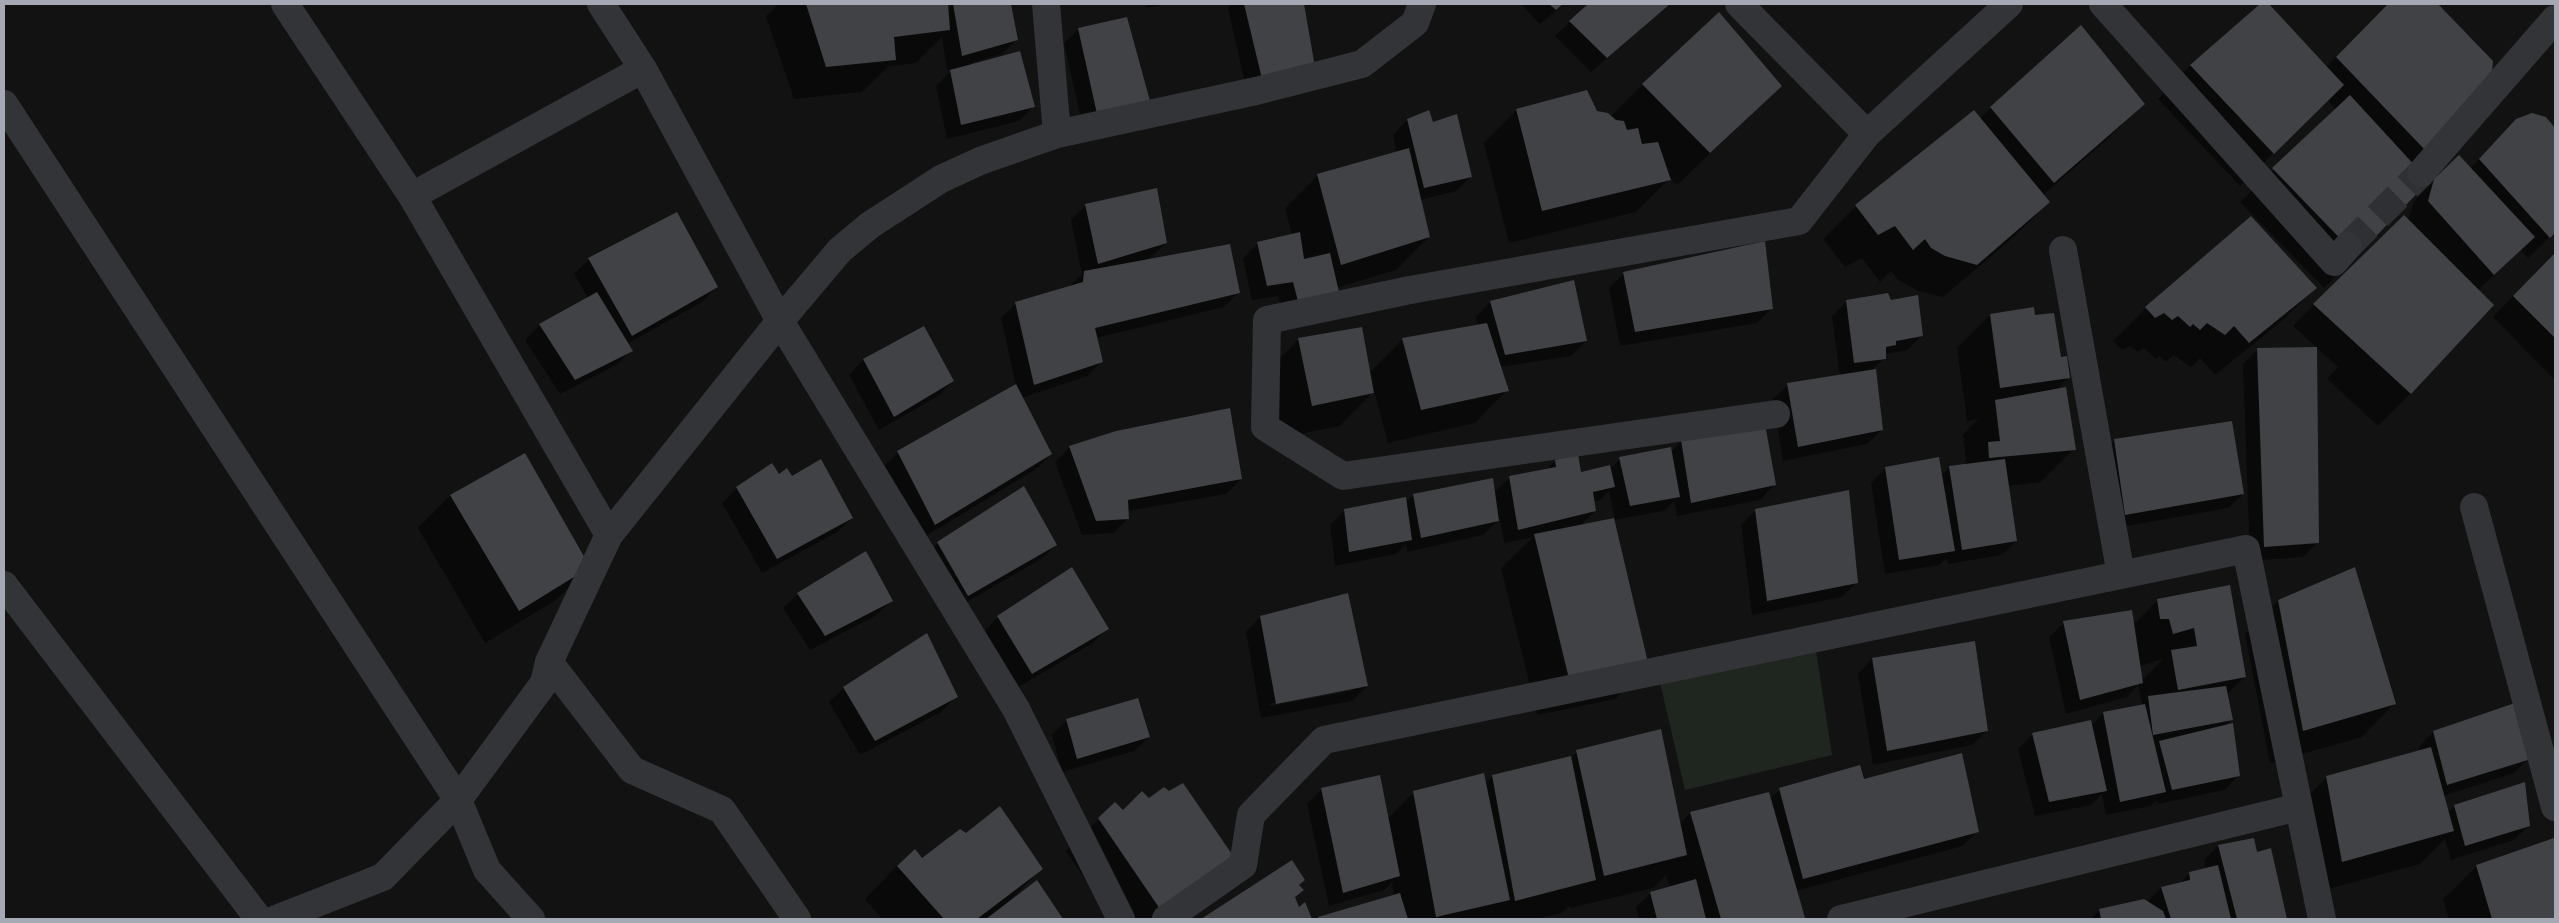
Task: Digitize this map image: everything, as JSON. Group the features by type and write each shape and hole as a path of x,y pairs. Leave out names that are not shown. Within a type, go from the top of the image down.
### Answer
{"street":[{"path":"285,4 412,196 609,535"},
{"path":"602,4 643,69 780,321 1016,708 1114,916"},
{"path":"1046,4 1057,134"},
{"path":"276,919 383,877 458,800 544,683 549,662 609,535 780,321 840,250 903,202 941,179 980,161 1057,134 1256,91 1362,64 1415,23 1422,4"},
{"path":"1739,4 1867,134"},
{"path":"1776,414 1343,476 1265,426 1267,320 1410,290 1799,221 1867,134 2009,4"},
{"path":"2103,4 2334,262 2348,246"},
{"path":"2421,172 2555,19"},
{"path":"412,196 643,69"},
{"path":"4,104 458,800 488,870 531,919"},
{"path":"2063,250 2121,575"},
{"path":"2474,507 2555,807"},
{"path":"1166,919 1243,866 1251,815 1324,740 2246,549 2322,919"},
{"path":"4,585 259,919"},
{"path":"549,662 632,770 722,810 797,919"},
{"path":"1840,919 2300,807"}],"shaded area":[{"path":"1815,644 1832,755 1685,790 1659,678"}],"building":[{"path":"806,4 948,4 950,30 894,37 896,60 826,67"},
{"path":"953,4 1011,4 1018,40 962,56"},
{"path":"1244,4 1304,4 1315,67 1263,83"},
{"path":"1549,4 1563,4 1556,10"},
{"path":"1588,4 1670,4 1607,58 1569,21"},
{"path":"2260,4 2269,4 2344,85 2274,154 2190,65"},
{"path":"2388,4 2438,4 2493,61 2491,83 2426,151 2336,57"},
{"path":"1719,12 1782,86 1710,153 1642,84"},
{"path":"1127,17 1150,101 1097,114 1078,28"},
{"path":"2081,25 2145,104 2054,183 1990,107"},
{"path":"1020,51 1035,107 961,125 950,70"},
{"path":"1587,90 1597,111 1608,113 1616,120 1624,121 1627,130 1638,128 1642,144 1658,142 1671,180 1542,211 1516,109"},
{"path":"2350,95 2429,181 2357,256 2272,168"},
{"path":"1429,110 1433,122 1457,114 1472,177 1424,188 1407,119"},
{"path":"1974,110 2050,202 1977,265 1945,256 1931,248 1925,239 1913,250 1895,226 1878,235 1855,205"},
{"path":"2532,113 2546,117 2555,128 2555,233 2550,238 2479,159 2516,119"},
{"path":"1409,148 1430,237 1341,265 1317,174"},
{"path":"2459,155 2535,237 2494,275 2428,201 2434,179"},
{"path":"1157,188 1167,243 1098,264 1085,204"},
{"path":"677,212 718,287 632,336 588,258"},
{"path":"2404,215 2494,305 2411,394 2313,304"},
{"path":"2251,216 2317,288 2249,343 2234,326 2225,335 2207,323 2200,330 2193,324 2190,327 2178,316 2172,320 2164,313 2155,318 2145,307"},
{"path":"1300,232 1304,259 1330,253 1339,292 1298,301 1293,282 1267,286 1257,242"},
{"path":"1765,241 1773,309 1635,332 1623,272"},
{"path":"1230,244 1240,293 1095,328 1103,362 1034,385 1015,302 1083,282 1084,271"},
{"path":"2555,253 2555,338 2513,296"},
{"path":"1574,280 1587,341 1505,355 1490,301"},
{"path":"597,292 633,351 575,380 539,324"},
{"path":"1888,293 1891,300 1918,295 1923,336 1896,341 1896,345 1886,347 1886,359 1854,363 1846,300"},
{"path":"2034,307 2035,315 2054,313 2061,357 2067,356 2070,378 2000,388 1990,314"},
{"path":"1487,323 1509,391 1421,410 1402,338"},
{"path":"924,326 954,381 894,417 863,359"},
{"path":"1362,327 1374,393 1312,406 1298,338"},
{"path":"2317,347 2319,543 2264,547 2257,348"},
{"path":"1876,369 1883,430 1798,447 1787,383"},
{"path":"1016,384 1052,454 935,525 897,451"},
{"path":"2066,387 2076,450 1989,458 1988,442 2000,441 1995,400"},
{"path":"1230,408 1242,479 1128,500 1129,519 1096,521 1069,446 1116,431"},
{"path":"2232,421 2244,494 2125,515 2114,439"},
{"path":"1765,424 1776,485 1691,503 1681,440"},
{"path":"1671,447 1680,497 1630,506 1619,457"},
{"path":"525,453 590,567 519,611 450,495"},
{"path":"1578,454 1581,472 1610,465 1615,487 1593,492 1596,511 1518,530 1509,476 1556,467 1555,460"},
{"path":"1939,457 1955,551 1899,560 1885,467"},
{"path":"821,459 853,518 777,559 736,487 772,463 779,474 787,468 792,476"},
{"path":"2005,459 2017,541 1962,550 1949,466"},
{"path":"1493,478 1499,521 1421,538 1413,494"},
{"path":"1024,486 1057,545 968,596 937,542"},
{"path":"1849,490 1858,583 1767,601 1755,509"},
{"path":"1406,497 1412,540 1349,552 1344,509"},
{"path":"1614,518 1649,667 1570,683 1534,534"},
{"path":"866,551 893,601 825,636 797,593"},
{"path":"1072,567 1109,629 1032,674 997,616"},
{"path":"2355,567 2396,704 2303,731 2278,600"},
{"path":"2230,585 2246,677 2178,690 2171,650 2197,646 2194,628 2173,634 2169,619 2160,619 2157,599"},
{"path":"1348,593 1368,686 1276,704 1260,616"},
{"path":"2132,610 2143,683 2080,700 2063,621"},
{"path":"927,633 958,697 875,741 843,687"},
{"path":"1975,641 1988,731 1887,751 1872,658"},
{"path":"2226,686 2233,720 2153,735 2148,696"},
{"path":"1138,698 1150,737 1077,759 1066,719"},
{"path":"2515,703 2531,759 2447,785 2433,731"},
{"path":"2145,704 2166,792 2120,802 2103,712"},
{"path":"2091,720 2107,791 2049,802 2032,733"},
{"path":"2233,723 2240,776 2172,790 2159,741"},
{"path":"1661,729 1687,855 1604,876 1576,750"},
{"path":"2431,747 2454,831 2342,862 2326,776"},
{"path":"1962,753 1979,832 1803,879 1779,788 1860,765 1864,779"},
{"path":"1571,756 1596,880 1515,901 1492,775"},
{"path":"1484,773 1510,900 1436,917 1413,791"},
{"path":"1380,775 1400,876 1343,893 1321,788"},
{"path":"2525,782 2530,826 2465,846 2454,805"},
{"path":"1183,783 1236,860 1162,912 1098,818 1115,802 1123,810 1142,791 1149,798 1164,787 1169,791"},
{"path":"1769,792 1805,918 1721,919 1690,812"},
{"path":"1000,806 1043,869 977,919 944,919 897,866 915,849 922,858 960,829 966,833"},
{"path":"2254,838 2257,852 2271,848 2287,919 2237,919 2218,845"},
{"path":"2554,838 2555,919 2492,919 2476,865"},
{"path":"1292,860 1305,880 1299,885 1304,890 1295,897 1299,907 1305,902 1312,919 1201,919"},
{"path":"2218,865 2231,919 2171,919 2161,887 2190,880 2189,872"},
{"path":"1696,879 1706,919 1657,919 1650,892"},
{"path":"1037,880 1063,919 986,919"},
{"path":"1400,893 1408,919 1319,919 1318,917"},
{"path":"2144,899 2163,911 2166,919 2101,919 2099,909"}],"tunnel":[{"path":"2348,246 2421,173"}]}
